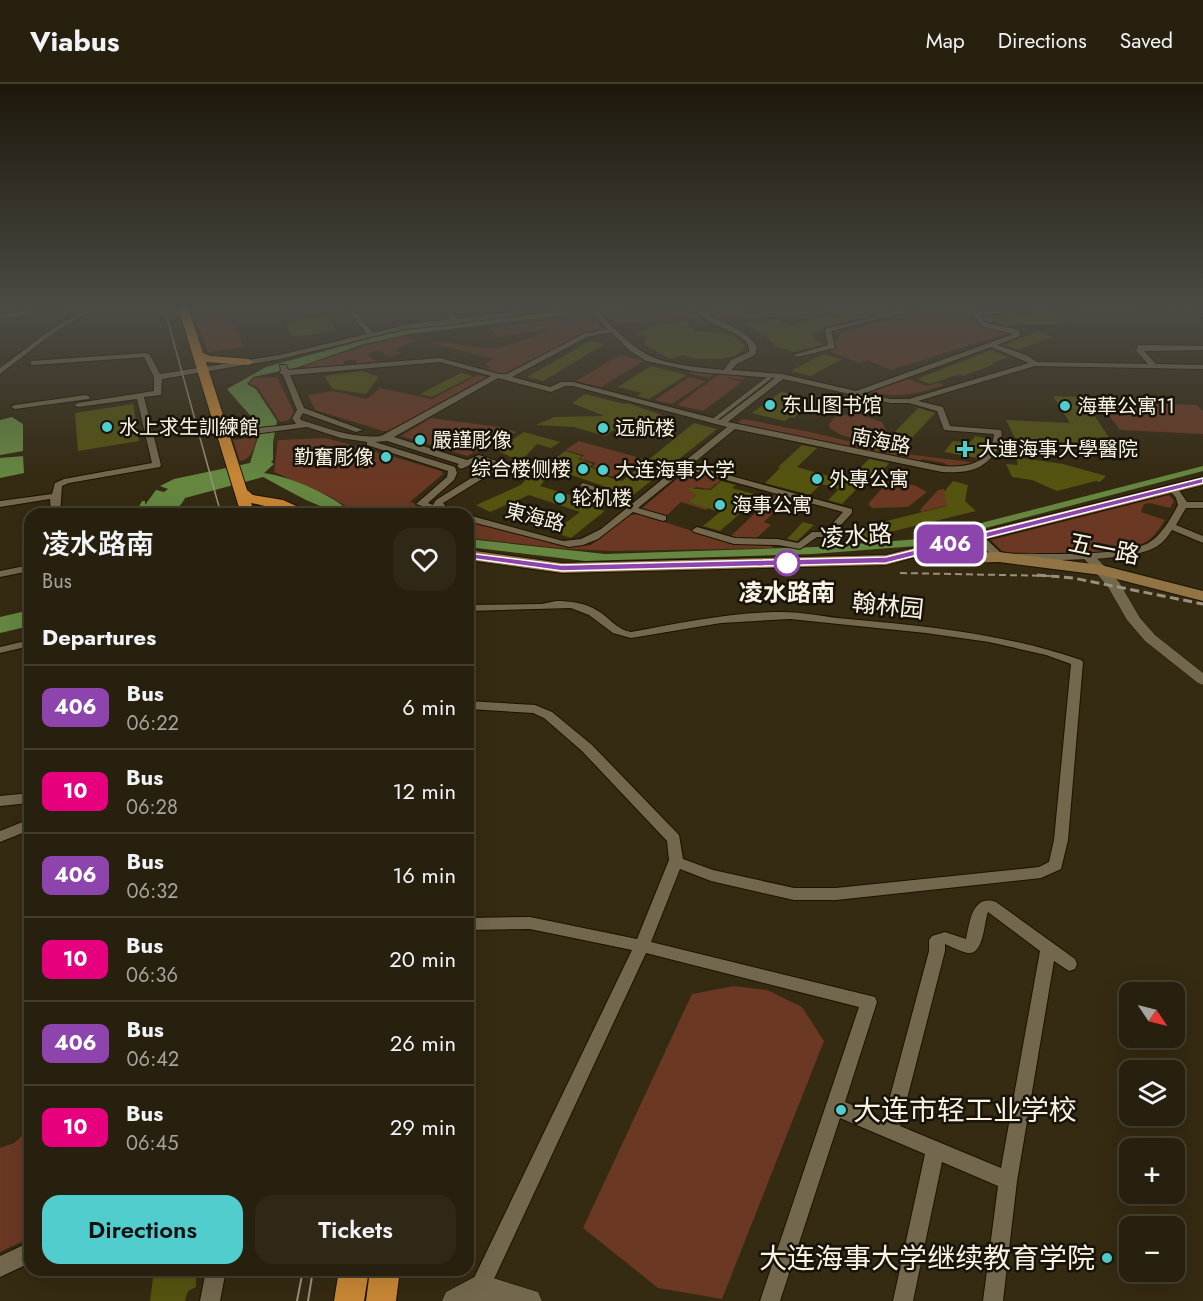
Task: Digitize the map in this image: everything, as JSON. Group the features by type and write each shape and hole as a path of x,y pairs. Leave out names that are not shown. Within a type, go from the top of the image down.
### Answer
{"highway":[{"path":"196,364 240,508"},
{"path":"198,364 198,370 208,387 223,435 227,466"},
{"path":"208,387 220,375 245,364"},
{"path":"236,492 249,498 278,503 290,508"},
{"path":"349,1301 353,1276"},
{"path":"381,1301 384,1276"}],"main road":[{"name":"凌水路","path":"474,556 562,568 886,560 1203,481"},
{"name":"五一路","path":"886,560 999,557 1101,570 1203,596"}],"street":[{"path":"15,407 158,393 158,377 151,364"},
{"path":"158,377 238,364"},
{"path":"280,364 301,410 466,463"},
{"name":"南海路","path":"284,372 391,364"},
{"name":"南海路","path":"454,364 551,390 564,384 573,384 733,426 942,469 968,469 979,466 995,446 998,432 947,428 940,409 909,401"},
{"path":"384,447 382,441 387,438 498,376 508,376 532,364"},
{"path":"670,364 698,370 782,376 891,401 909,401 1035,364 1203,367"},
{"path":"727,371 733,364"},
{"path":"857,394 940,364"},
{"path":"722,423 782,376"},
{"path":"713,421 769,378"},
{"path":"78,405 140,393"},
{"path":"56,508 58,485 67,481 157,465 140,393"},
{"path":"301,410 296,418 298,422 384,447 453,471"},
{"path":"223,435 277,430 328,420"},
{"name":"東海路","path":"474,520 535,537 575,544 588,541 631,504 685,466 733,426"},
{"path":"334,433 371,440 387,438"},
{"path":"417,458 429,451"},
{"path":"434,508 421,504 451,478 453,471 466,463 479,458 514,470"},
{"path":"442,508 439,502 499,465"},
{"path":"685,466 849,511 827,535 815,534 800,546 771,542 734,542 697,530"},
{"path":"583,485 663,519"},
{"path":"979,537 999,557 1127,553 1149,547 1171,526 1183,505 1181,498 1173,488"},
{"path":"0,504 50,496 56,498"},
{"path":"1183,505 1203,505"},
{"path":"1171,526 1203,540"},
{"path":"942,546 955,558"},
{"path":"1087,555 1114,585 1134,620 1150,638 1203,680"},
{"path":"0,574 24,569"},
{"name":"翰林园","path":"474,608 542,607 552,604 576,606 597,614 621,634 631,635 723,619 790,615 826,621 887,625 993,641 1028,647 1077,662 1062,825 1056,864 1041,872 836,894 794,894 755,887 675,862"},
{"path":"0,645 24,639"},
{"path":"0,650 24,644"},
{"path":"455,1301 480,1287 642,946 675,862 674,839 563,726 535,709 502,705 474,706"},
{"path":"0,801 24,799"},
{"path":"0,837 24,827"},
{"path":"890,1131 937,951 937,940 945,938 970,947 973,943 980,911 985,906 991,906 1069,964"},
{"path":"474,924 530,923 642,946 869,1002 832,1106 770,1301"},
{"path":"993,1301 1008,1181 1048,949"},
{"path":"832,1106 1008,1181"},
{"path":"903,1301 935,1150"},
{"path":"0,1267 24,1255"},
{"path":"210,1301 215,1276"},
{"path":"480,1287 529,1301"}],"shaded area":[{"path":"278,364 307,364 253,377 247,384 256,389 277,421 271,462 274,464 264,473 307,486 347,508 321,507 263,477 185,498 177,508 138,508 142,501 145,501 145,505 156,490 164,492 168,489 160,486 174,479 250,463 260,431 255,421 227,389 266,367"},
{"path":"310,364 344,364 346,366 306,369 303,366"},
{"path":"485,364 525,364 505,374 487,371 490,366"},
{"path":"605,364 639,364 601,387 576,381"},
{"path":"876,364 911,364 891,370"},
{"path":"692,371 749,375 742,380 720,376 742,382 703,411 677,405 718,375 714,374 709,378 689,373"},
{"path":"478,375 490,378 391,431 383,431 315,410 308,395 333,391 367,399 380,388 432,399"},
{"path":"277,377 294,412 289,420 280,422 258,388 249,383 254,378"},
{"path":"689,377 706,381 672,404 655,400"},
{"path":"908,379 927,386 938,383 944,385 908,394 890,395 871,392"},
{"path":"1098,401 1197,405 1203,411 1203,434 1120,430"},
{"path":"859,414 882,422 886,430 884,433 864,439 842,435 830,428 829,424 835,417"},
{"path":"12,417 23,424 23,451 0,455 0,420"},
{"path":"431,418 499,427 517,432 467,456 401,436"},
{"path":"743,419 898,453 978,463 974,466 950,467 944,463 922,459 919,462 737,423"},
{"path":"257,437 250,455 240,461 233,440"},
{"path":"326,438 386,455 380,458 387,461 394,457 441,471 443,474 410,502 431,508 348,508 333,498 274,472 278,440"},
{"path":"579,441 644,459 617,478 604,474 607,471 592,467 596,463 580,459 584,455 565,450"},
{"path":"23,456 24,473 0,478 0,458"},
{"path":"1203,466 1203,471 917,546 812,554 585,561 474,548 474,540 605,554 816,547 919,539"},
{"path":"687,471 722,479 710,489 696,487 691,491 696,495 688,502 708,508 706,510 681,502 666,516 642,508"},
{"path":"888,482 914,485 927,492 908,507 872,508 868,504"},
{"path":"944,489 949,505 924,511 924,514 920,510 938,490"},
{"path":"774,495 787,499 764,522 771,525 753,541 729,538"},
{"path":"1169,495 1174,501 1170,508 1150,503 1144,504 1141,512 1165,520 1150,539 1139,545 1103,552 1008,553 1002,551 991,540"},
{"path":"638,514 732,543 770,544 773,548 612,551 568,549 474,539 474,521 565,546 591,545 630,515"},
{"path":"24,611 24,627 0,633 0,617"},
{"path":"734,986 767,990 802,1007 824,1041 722,1299 658,1288 583,1228 692,994"},
{"path":"24,1134 24,1241 0,1252 0,1148 14,1143"}],"building":[{"path":"550,364 572,364 543,381 527,377"},
{"path":"805,364 833,364 811,376 791,371"},
{"path":"956,364 995,364 963,376 960,374 930,384 917,379"},
{"path":"651,366 687,375 649,399 637,396 642,393 618,387"},
{"path":"362,371 379,377 366,394 333,389 324,376"},
{"path":"461,373 473,376 432,397 420,394"},
{"name":"东山图书馆","path":"781,392 812,399 794,418 790,417 785,421 752,413"},
{"name":"远航楼","path":"585,394 627,403 662,415 641,430 631,427 624,432 615,429 605,436 574,427 536,425 554,417 604,416 572,403"},
{"path":"824,396 847,396 866,401 866,404 844,404 824,399"},
{"path":"1053,396 1082,397 1116,448 1018,444 1006,420 1070,423"},
{"name":"水上求生訓練館","path":"133,404 139,441 78,451 75,413"},
{"path":"918,408 935,413 897,454 877,450"},
{"path":"694,423 717,429 632,496 554,469 540,486 593,502 588,506 605,511 571,538 553,532 580,512 529,495 490,512 476,505 521,485 541,463 548,464 565,451 582,456 578,459 593,464 589,467 605,472 601,475 622,481"},
{"path":"524,432 560,442 551,448 537,444 524,458 511,457 496,450"},
{"name":"大連海事大學醫院","path":"975,436 990,439 977,458 944,452 953,441 970,443"},
{"path":"802,445 817,448 797,467 847,481 869,459 889,463 884,469 877,468 842,504 828,500 839,489 821,484 810,495 765,483 780,468 778,467"},
{"path":"1016,457 1063,464 1106,476 1100,482 1057,491 1032,480 1012,477 1006,464 1018,465"},
{"name":"海事公寓","path":"721,481 736,485 732,488 754,494 736,509 743,511 720,531 703,526 720,512 688,502 696,495 686,488 711,490"},
{"path":"953,481 968,485 965,501 976,511 853,541 842,532 947,506 944,492"},
{"path":"803,522 814,525 797,541 787,539"},
{"path":"153,1276 196,1276 196,1287 188,1291 185,1301 150,1301"}],"tram line":[{"path":"180,364 219,508"},
{"path":"297,1301 302,1276"},
{"path":"308,1301 312,1276"}],"railway":[{"path":"900,573 1048,576"},
{"path":"1037,575 1048,576"},
{"path":"1048,576 1053,576"},
{"path":"1048,576 1073,578 1203,604"}],"bus line":[{"name":"406","path":"474,557 562,568 886,560 1203,481"}],"place":[{"name":"东山图书馆","path":"770,405"},
{"name":"海華公寓11","path":"1065,406"},
{"name":"水上求生訓練館","path":"107,427"},
{"name":"远航楼","path":"603,428"},
{"name":"嚴謹彫像","path":"420,440"},
{"name":"大連海事大學醫院","path":"965,449"},
{"name":"勤奮彫像","path":"386,457"},
{"name":"综合楼侧楼","path":"583,469"},
{"name":"大连海事大学","path":"603,470"},
{"name":"外專公寓","path":"817,479"},
{"name":"轮机楼","path":"560,498"},
{"name":"海事公寓","path":"720,505"},
{"name":"凌水路南","path":"787,563"},
{"name":"大连市轻工业学校","path":"841,1110"},
{"name":"大连海事大学继续教育学院","path":"1107,1258"}]}
